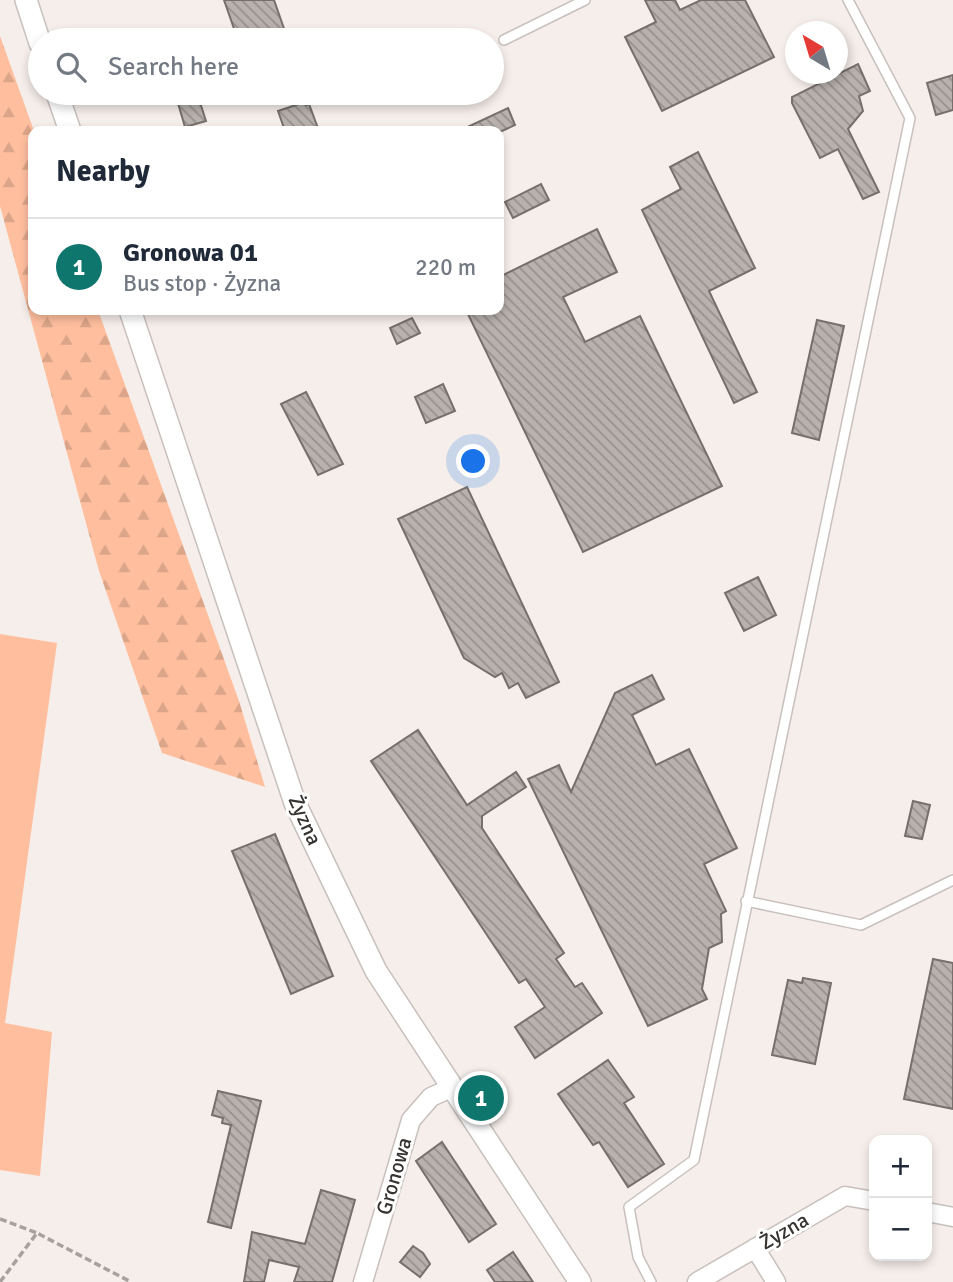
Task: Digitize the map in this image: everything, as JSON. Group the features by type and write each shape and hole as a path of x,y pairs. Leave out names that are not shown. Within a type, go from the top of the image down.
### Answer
{"street":[{"path":"26,0 35,28"},
{"path":"61,105 68,126"},
{"name":"Żyzna","path":"132,315 295,803 376,971 580,1282"},
{"name":"Gronowa","path":"363,1282 411,1119 431,1097 451,1087"},
{"name":"Żyzna","path":"697,1282 845,1196 869,1200"},
{"path":"932,1213 953,1217"},
{"path":"754,1248 776,1282"}],"lane":[{"path":"504,40 585,0"},
{"path":"651,1282 638,1258 629,1207 694,1160 910,118 848,0"},
{"path":"746,901 861,925 953,880"}],"path":[{"path":"0,1219 37,1233 131,1282"},
{"path":"0,1282 37,1233"}],"green space":[{"path":"0,36 32,126 28,126 28,309 0,206"},
{"path":"30,315 100,315 239,701 265,787 162,753 99,571"},
{"path":"0,634 57,643 5,1023 52,1032 40,1176 0,1170"}],"building":[{"path":"224,0 274,0 284,28 234,28"},
{"path":"645,0 675,0 680,10 701,0 745,0 774,57 662,111 625,37 656,22"},
{"path":"858,64 870,91 859,96 863,111 848,129 879,192 863,199 838,149 820,158 792,103 792,97 818,84 848,84 848,69"},
{"path":"953,75 953,110 936,115 927,83"},
{"path":"179,105 201,105 206,121 185,126"},
{"path":"296,105 309,105 317,126 283,126 278,111"},
{"path":"508,108 515,125 504,130 504,126 470,126"},
{"path":"698,152 755,268 709,291 757,392 734,403 642,210 681,189 670,167"},
{"path":"541,184 549,200 513,218 505,202"},
{"path":"597,229 617,272 563,297 585,342 640,316 722,486 583,552 468,315 504,315 504,275"},
{"path":"412,318 420,333 397,344 390,328"},
{"path":"817,320 844,326 819,440 792,433"},
{"path":"443,384 455,411 426,423 415,397"},
{"path":"306,392 343,464 318,475 281,404"},
{"path":"467,487 559,682 526,698 518,683 509,688 502,673 495,677 464,658 398,519"},
{"path":"758,577 776,615 744,631 725,593"},
{"path":"652,675 664,699 632,715 656,765 689,749 737,848 704,864 726,911 721,914 722,942 709,948 702,989 707,999 648,1026 528,779 559,765 571,792 615,693"},
{"path":"418,730 467,805 516,772 526,787 482,816 482,828 564,953 556,959 575,987 582,983 602,1013 535,1058 515,1027 545,1007 526,979 519,983 371,761"},
{"path":"913,801 930,805 922,839 905,836"},
{"path":"275,834 333,976 291,994 232,851"},
{"path":"933,959 953,963 953,1109 904,1099"},
{"path":"803,978 831,983 815,1064 772,1055 788,980 802,983"},
{"path":"608,1060 634,1097 624,1103 664,1164 628,1187 599,1142 593,1145 558,1094"},
{"path":"218,1091 261,1101 231,1228 208,1222 231,1125 222,1123 223,1118 212,1115"},
{"path":"442,1142 496,1224 469,1242 416,1161"},
{"path":"321,1190 355,1200 332,1282 294,1282 299,1267 269,1260 264,1282 244,1282 252,1232 305,1244"},
{"path":"413,1246 423,1253 430,1264 420,1277 400,1262"},
{"path":"513,1252 533,1282 495,1282 487,1270"}],"place":[{"name":"Gronowa 01","path":"481,1098"}]}
